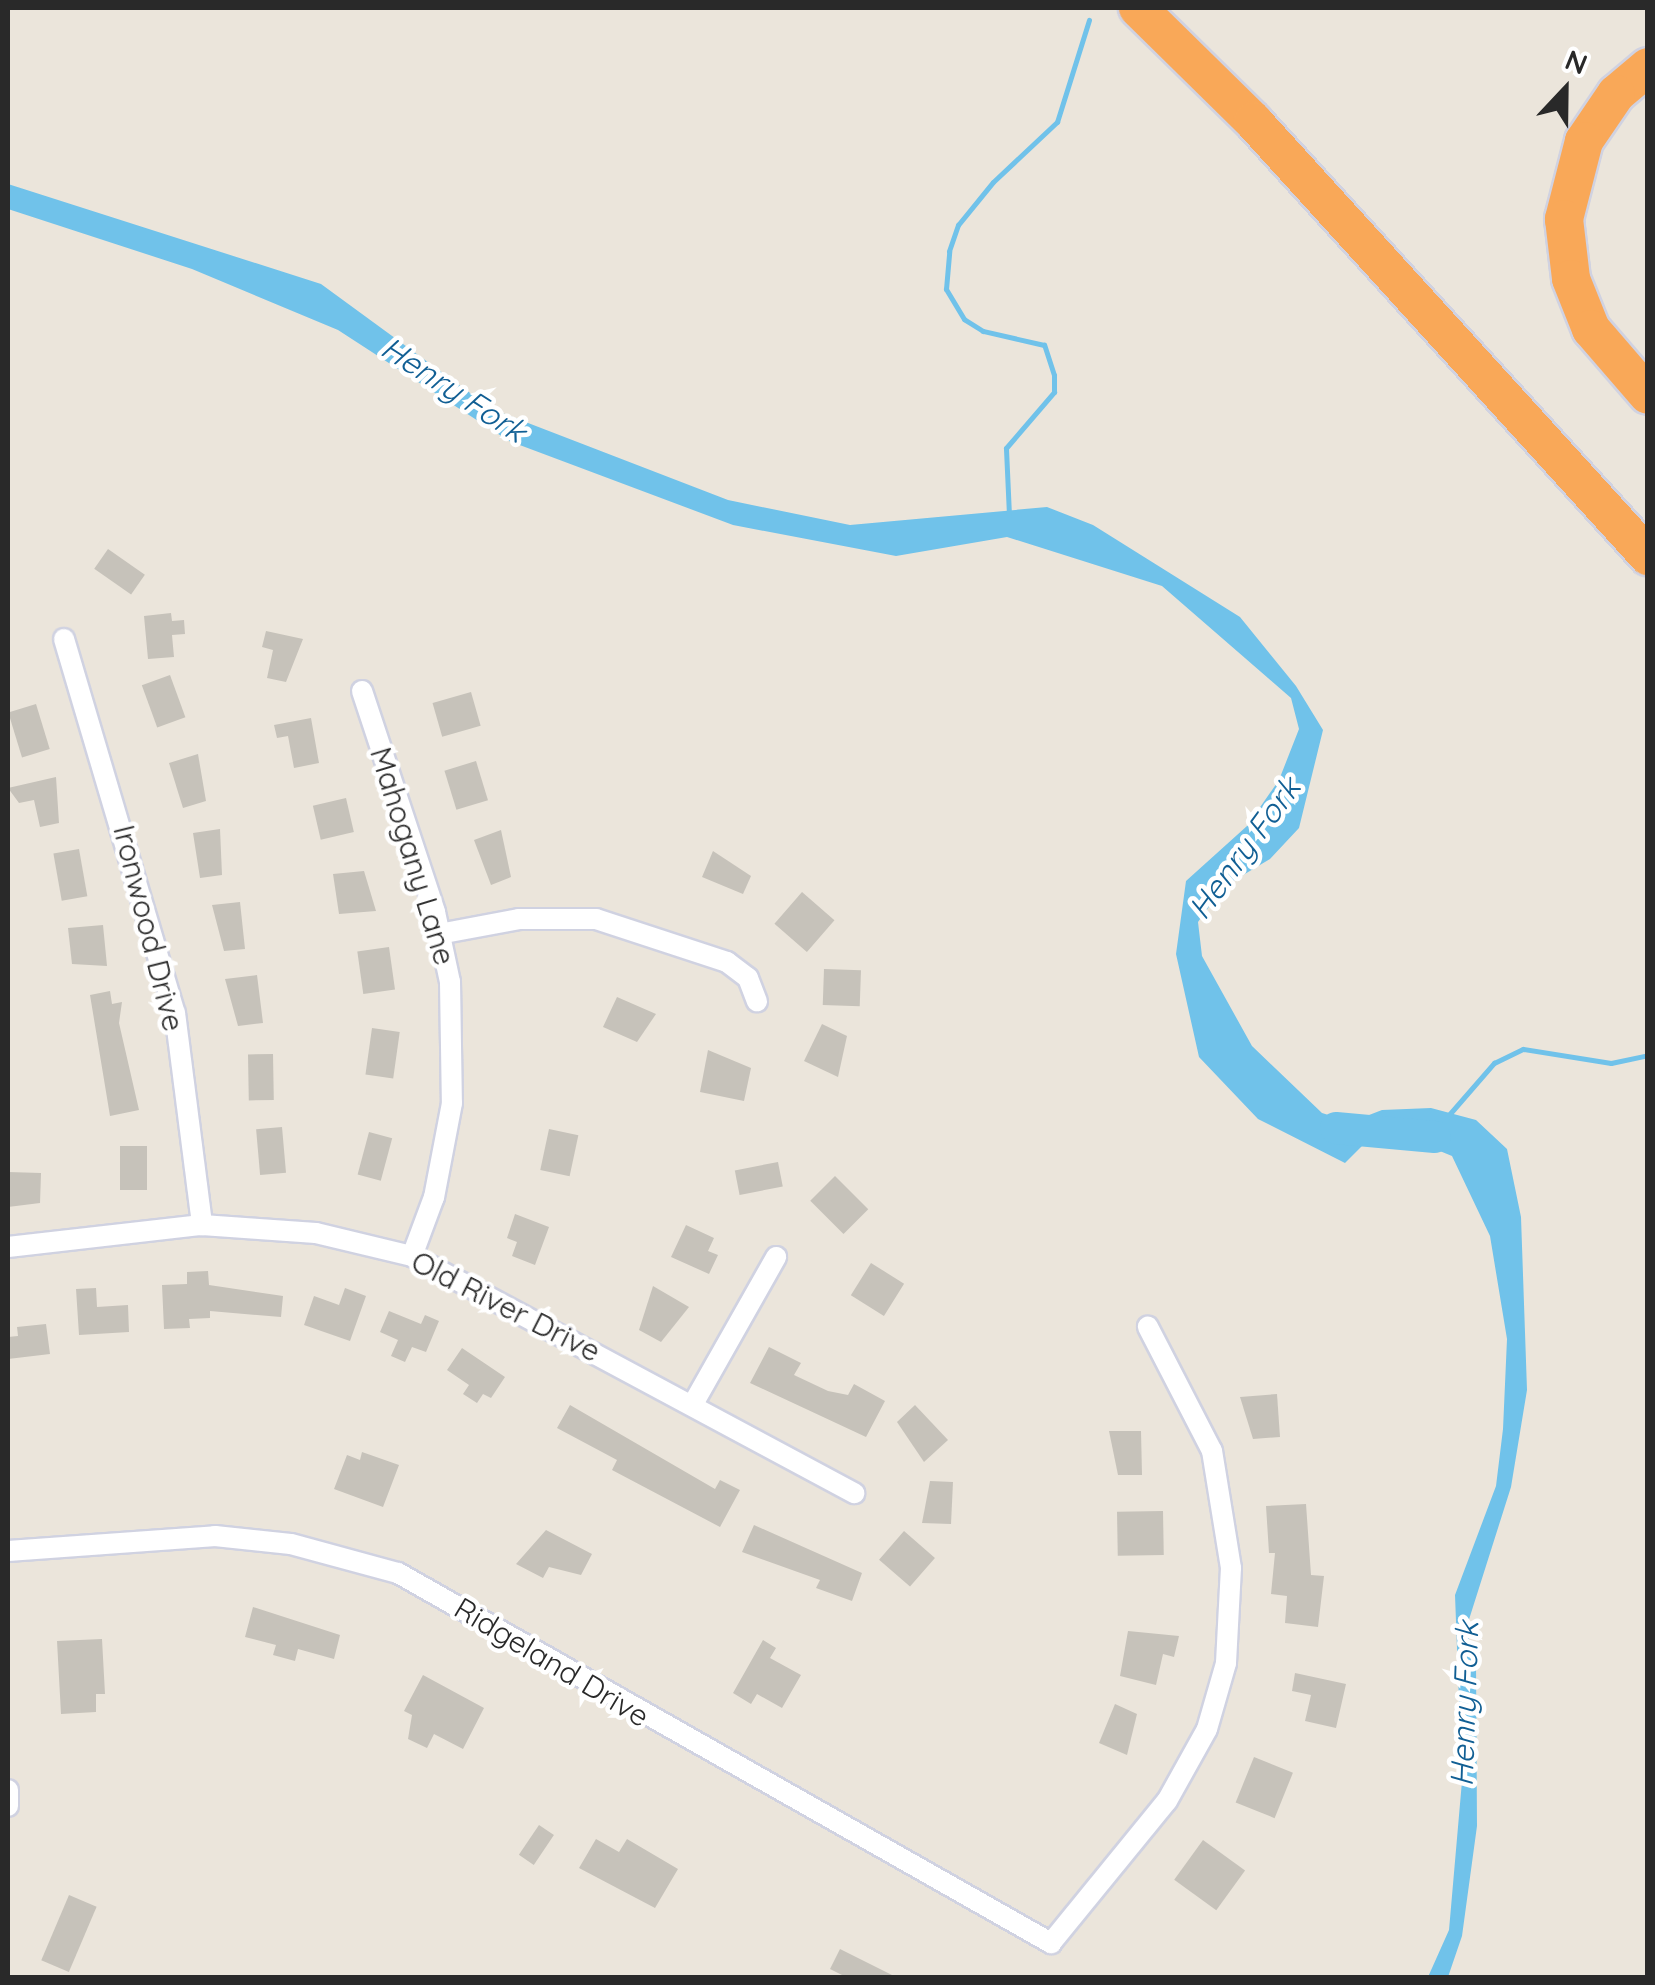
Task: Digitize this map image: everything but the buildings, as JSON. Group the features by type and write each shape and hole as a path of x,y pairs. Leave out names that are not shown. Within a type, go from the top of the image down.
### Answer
{"highway":[{"path":"1138,8 1253,122 1648,556"},
{"path":"1648,67 1616,94 1584,141 1564,220 1571,280 1591,330 1648,395"}],"street":[{"name":"Ironwood Drive","path":"64,638 175,1013 202,1225"},
{"name":"Mahogany Lane","path":"362,691 440,934 450,982 452,1104 434,1198 412,1256"},
{"path":"440,934 519,919 596,919 727,962 748,978 757,1001"},
{"name":"Old River Drive","path":"8,1248 202,1225 316,1233 412,1256 854,1493"},
{"path":"694,1404 776,1257"},
{"name":"Ridgeland Drive","path":"8,1550 215,1536 290,1544 398,1573 1050,1943 1167,1801 1207,1730 1226,1663 1231,1568 1212,1451 1148,1327"},
{"path":"8,1790 8,1806"}],"water":[{"path":"8,184 321,284 492,409 728,500 850,525 1047,507 1093,525 1240,617 1296,686 1323,730 1299,828 1270,859 1223,887 1198,922 1202,956 1252,1046 1322,1113 1351,1122 1382,1110 1431,1108 1476,1120 1507,1149 1521,1217 1527,1390 1511,1487 1466,1629 1476,1662 1477,1826 1462,1936 1448,1977 1428,1977 1449,1930 1462,1781 1455,1595 1496,1486 1503,1429 1507,1339 1490,1236 1452,1156 1381,1127 1345,1163 1258,1119 1199,1057 1176,954 1186,881 1247,826 1279,780 1299,729 1291,698 1162,586 1007,537 896,556 733,525 509,441 338,330 192,269 8,209"}],"waterway":[{"path":"1009,515 1006,448 1054,392 1054,375 1044,345 983,331 964,319 946,289 949,251 958,225 993,182 1057,122 1089,20"},
{"path":"1447,1117 1494,1063 1523,1049 1611,1063 1648,1055"},
{"name":"Henry Fork","path":"1336,1128 1435,1137"}]}
